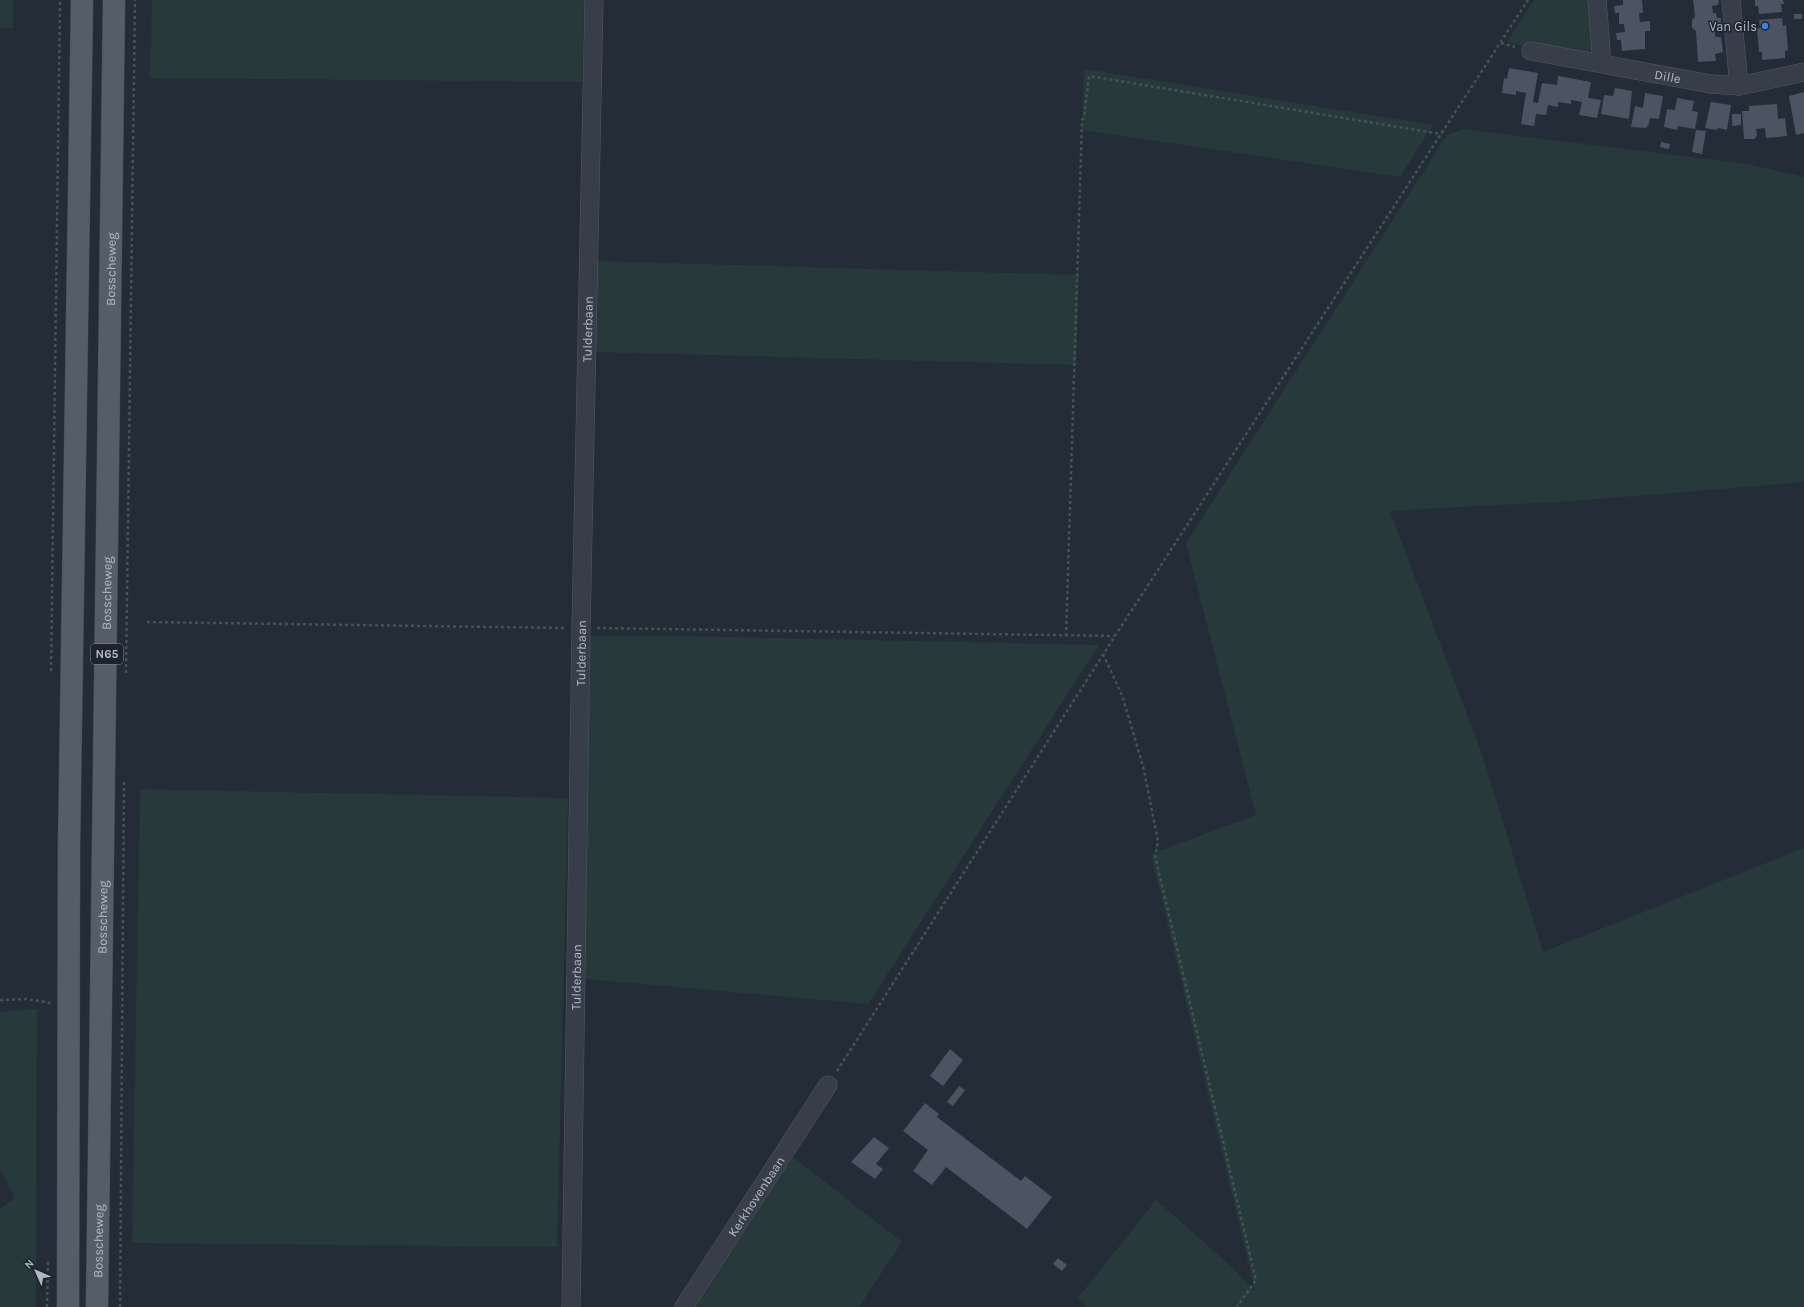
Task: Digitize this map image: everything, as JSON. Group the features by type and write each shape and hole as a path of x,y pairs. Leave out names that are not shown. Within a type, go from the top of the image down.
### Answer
{"main road":[{"name":"N65","path":"68,1307 69,848 82,0"},
{"name":"Bosscheweg","path":"97,1307 114,0"}],"street":[{"name":"Tulderbaan","path":"571,1307 581,628 594,0"},
{"path":"1597,0 1602,63"},
{"path":"1731,0 1739,86"},
{"name":"Dille","path":"1531,51 1711,84 1739,86 1804,72"},
{"name":"Kerkhovenbaan","path":"684,1307 828,1085"}],"path":[{"name":"Bosscheweg","path":"126,677 135,0"},
{"path":"828,1085 1103,654 1528,0"},
{"path":"1066,636 1082,120 1084,118 1089,76 1441,134"},
{"path":"147,622 1115,636"},
{"path":"1103,654 1122,695 1144,766 1158,841 1155,856 1256,1280 1237,1307"},
{"name":"Bosscheweg","path":"120,1307 124,780"},
{"path":"0,1000 26,999 51,1003"}],"shaded area":[{"path":"0,0 13,0 13,28 0,28"},
{"path":"152,0 584,0 582,82 150,78"},
{"path":"1534,0 1590,0 1592,50 1584,54 1517,45 1507,41"},
{"path":"1084,69 1433,125 1400,177 1082,130"},
{"path":"1464,129 1747,164 1804,177 1804,482 1574,501 1390,511 1483,757 1543,952 1804,848 1804,1307 1086,1307 1077,1299 1156,1200 1231,1266 1255,1291 1151,854 1256,815 1186,543 1447,135"},
{"path":"597,261 1079,275 1076,365 596,352"},
{"path":"590,636 684,636 1099,645 868,1004 585,979"},
{"path":"140,789 568,798 557,1247 132,1243"},
{"path":"37,1009 36,1307 0,1307 0,1208 15,1198 0,1169 0,1012"},
{"path":"793,1157 902,1242 859,1307 696,1307"}],"building":[{"path":"1623,0 1642,0 1643,13 1639,13 1640,22 1650,21 1650,31 1645,31 1645,49 1622,51 1621,40 1617,40 1616,33 1625,32 1624,24 1619,24 1619,13 1615,13 1614,6 1623,5"},
{"path":"1693,0 1719,0 1718,5 1712,6 1713,13 1716,13 1717,18 1721,18 1721,28 1715,30 1715,37 1721,37 1723,52 1715,54 1716,61 1698,62 1696,31 1692,28 1692,20 1695,17"},
{"path":"1755,0 1783,0 1784,4 1781,4 1782,12 1759,14 1758,6 1755,6"},
{"path":"1794,14 1802,14 1802,19 1794,19"},
{"path":"1782,18 1783,26 1786,25 1788,50 1785,51 1785,58 1762,60 1762,52 1759,52 1757,28 1760,28 1759,20"},
{"path":"1509,68 1538,73 1533,102 1538,103 1542,83 1557,85 1558,76 1591,82 1588,98 1601,100 1597,118 1579,115 1582,102 1571,100 1571,104 1558,102 1558,107 1548,105 1546,115 1536,114 1534,126 1521,124 1526,93 1516,91 1516,95 1502,93 1504,78 1507,79"},
{"path":"1615,88 1632,91 1629,119 1601,114 1604,95 1613,96"},
{"path":"1804,92 1804,133 1796,135 1789,96"},
{"path":"1645,93 1663,96 1659,119 1650,118 1649,124 1646,128 1631,127 1635,106 1643,108"},
{"path":"1677,98 1694,101 1692,111 1698,112 1695,129 1678,126 1677,130 1664,127 1667,109 1675,110"},
{"path":"1711,102 1731,105 1727,130 1705,128"},
{"path":"1777,104 1778,119 1785,118 1787,136 1766,138 1765,128 1756,129 1757,136 1754,139 1744,139 1742,111 1749,111 1749,106"},
{"path":"1732,114 1741,114 1741,125 1732,126"},
{"path":"1696,130 1706,131 1702,154 1692,152"},
{"path":"1661,142 1670,144 1669,149 1660,147"},
{"path":"950,1049 963,1060 943,1086 930,1076"},
{"path":"959,1086 965,1090 953,1106 947,1102"},
{"path":"925,1103 939,1114 937,1117 1021,1181 1025,1176 1052,1197 1027,1229 946,1167 932,1185 913,1171 928,1150 903,1131"},
{"path":"874,1137 889,1148 876,1164 883,1169 875,1179 851,1162"},
{"path":"1058,1258 1067,1265 1062,1271 1053,1264"}],"place":[{"name":"Van Gils","path":"1765,26"}]}
